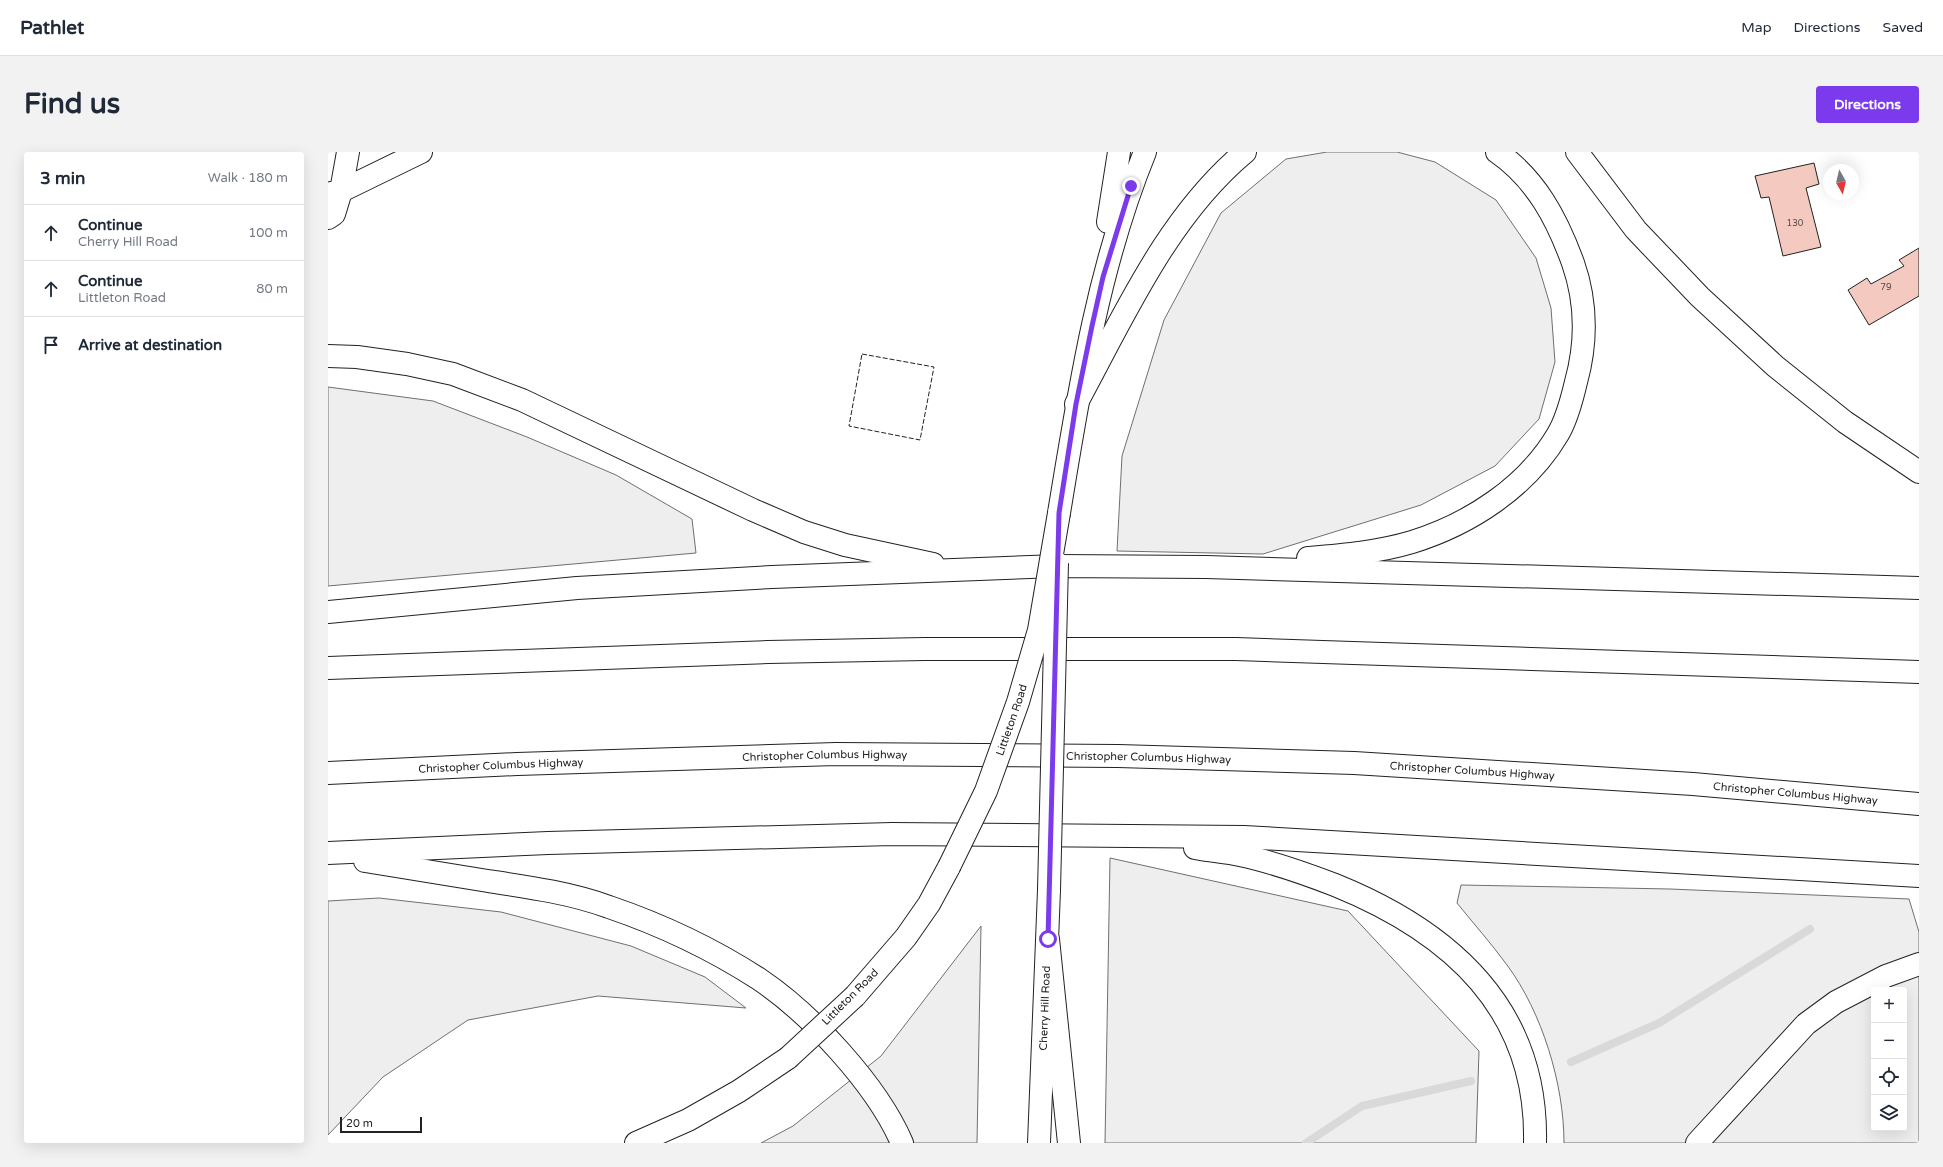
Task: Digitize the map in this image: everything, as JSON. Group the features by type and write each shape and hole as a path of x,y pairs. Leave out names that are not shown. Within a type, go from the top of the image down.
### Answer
{"main road":[{"path":"328,218 334,214 335,192 348,152"},
{"path":"335,192 421,152"},
{"path":"1092,326 1119,152"},
{"name":"Littleton Road","path":"636,1143 700,1113 739,1091 788,1058 855,996 906,937 929,904 950,867 986,791 1018,702 1039,630 1076,404 1092,326 1103,277 1131,186 1145,152"},
{"path":"1076,404 1142,283 1167,242 1194,204 1222,171 1245,152"},
{"path":"1206,567 1357,554 1412,542 1447,529 1479,512 1510,490 1538,464 1559,433 1572,398 1582,362 1585,324 1583,306 1577,275 1562,234 1545,201 1528,179 1508,159 1497,152"},
{"path":"1577,152 1636,230 1706,302 1775,366 1821,404 1919,472"},
{"path":"328,356 357,357 407,364 453,374 522,400 753,510 804,532 846,545 962,570"},
{"name":"Cherry Hill Road","path":"1039,1143 1048,939 1059,513"},
{"path":"328,612 577,588 772,577 1058,566 1206,567 1919,588"},
{"path":"328,668 768,652 909,649 1236,648 1919,672"},
{"name":"Christopher Columbus Highway","path":"328,772 836,754 1118,756 1354,763 1693,784 1919,804"},
{"path":"328,854 720,837 892,834 1244,837 1919,876"},
{"path":"1107,836 1240,855 1303,872 1361,896 1396,913 1421,928 1463,964 1483,984 1505,1015 1520,1049 1531,1085 1535,1122 1535,1143"},
{"path":"328,854 534,888 608,906 661,928 728,960 760,980 798,1011 844,1055 878,1100 902,1143"},
{"path":"1048,939 1068,1143"},
{"path":"1697,1143 1806,1024 1836,1002 1886,976 1919,964"}],"shaded area":[{"path":"1327,152 1397,152 1435,162 1496,200 1536,258 1551,308 1555,362 1539,419 1495,466 1421,505 1263,554 1117,551 1122,456 1164,320 1221,213 1286,159"},
{"path":"328,387 433,401 527,437 616,475 692,519 696,553 328,586"},
{"path":"1110,858 1348,911 1479,1051 1476,1143 1105,1143"},
{"path":"1461,885 1670,889 1909,899 1919,932 1919,1143 1564,1143 1560,1097 1549,1050 1540,1026 1531,1004 1519,984 1507,965 1457,903"},
{"path":"379,898 501,912 631,946 705,977 746,1008 598,996 468,1020 383,1077 328,1135 328,901"},
{"path":"981,926 977,1143 761,1143 793,1126 881,1056"}],"building":[{"path":"1814,163 1819,184 1806,188 1821,247 1783,256 1769,197 1761,198 1755,176"},
{"path":"1919,248 1919,296 1869,325 1848,290 1867,278 1871,284 1904,266 1899,260"}],"waterway":[{"path":"1571,1062 1659,1023 1810,929"},
{"path":"1306,1143 1362,1106 1471,1081"}],"fence":[{"path":"862,354 934,367 920,440 849,426 862,354"}],"route":[{"path":"1048,939 1059,513 1076,404 1092,326 1103,277 1131,186"}]}
